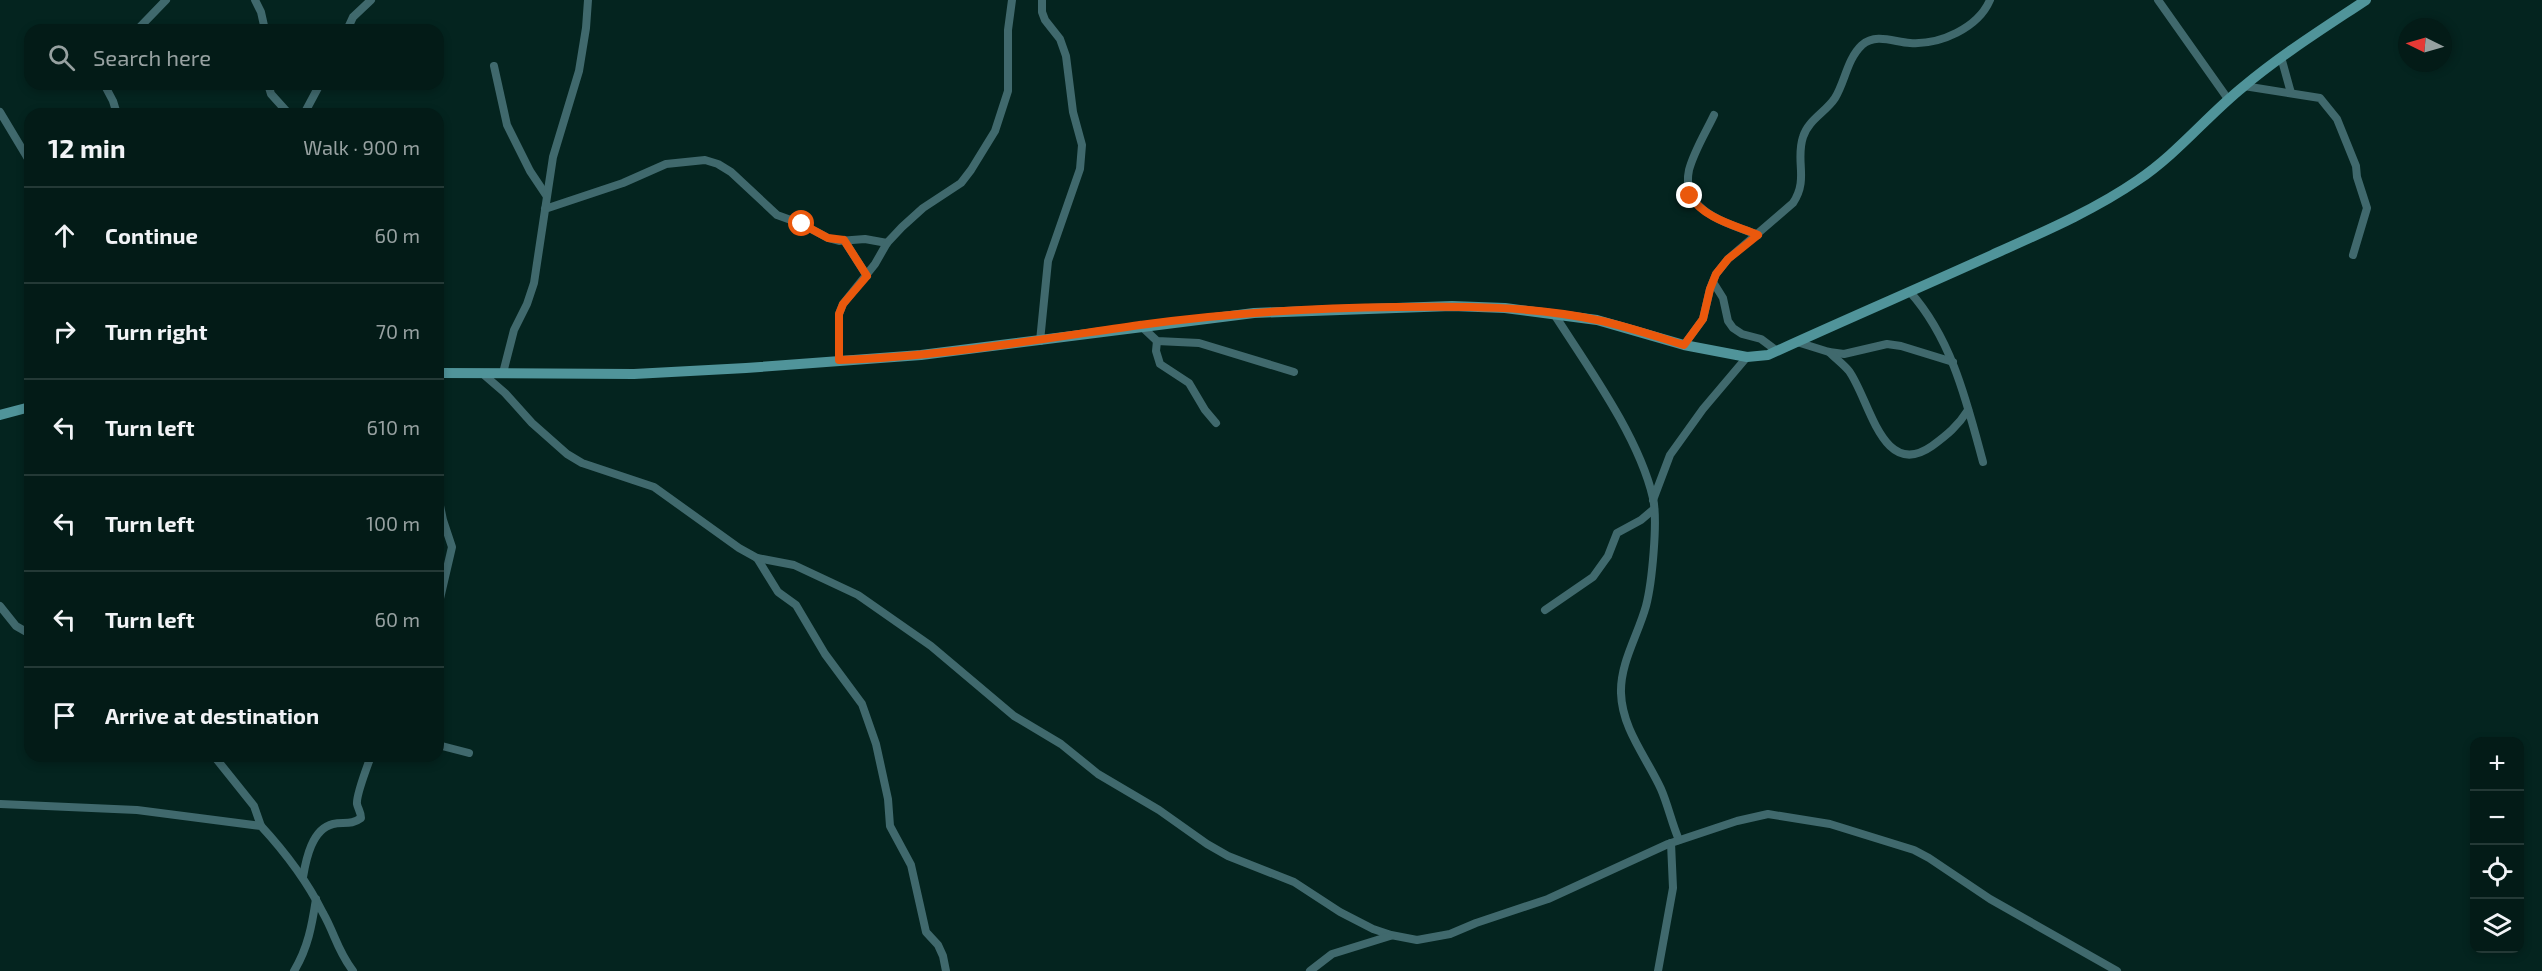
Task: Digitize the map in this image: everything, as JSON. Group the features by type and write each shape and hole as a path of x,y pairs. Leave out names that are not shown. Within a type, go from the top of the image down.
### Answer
{"street":[{"path":"143,24 166,0"},
{"path":"255,0 264,24"},
{"path":"350,24 353,17 371,0"},
{"path":"503,373 514,330 534,283 546,195 557,138 579,71 588,0"},
{"path":"839,360 839,314 843,304 867,276 887,243 923,208 961,183 995,131 1008,90 1008,30 1012,0"},
{"path":"1040,341 1048,261 1080,170 1082,145 1073,112 1066,56 1060,39 1045,20 1042,0"},
{"path":"1684,345 1703,319 1713,282 1728,259 1793,203 1800,193 1803,180 1801,150 1805,132 1836,97 1849,65 1863,44 1872,39 1884,38 1911,43 1933,42 1976,21 1990,0"},
{"path":"2158,0 2228,99"},
{"path":"444,373 634,374 921,355 1254,313 1356,308 1505,308 1597,320 1684,345 1758,357 1777,351 1910,292 2073,217 2124,189 2140,179 2228,99 2281,57 2366,0"},
{"path":"2281,57 2292,93"},
{"path":"494,66 507,125 530,171 546,195"},
{"path":"2244,86 2320,98 2337,118 2352,155 2367,208 2353,255"},
{"path":"107,90 115,108"},
{"path":"270,90 284,108"},
{"path":"307,108 317,90"},
{"path":"0,112 24,152"},
{"path":"1714,115 1689,169 1690,196 1709,214 1758,235"},
{"path":"545,208 623,183 666,164 705,160 718,164 731,172 777,215 802,224 828,238 865,239 887,243"},
{"path":"844,240 867,276"},
{"path":"1713,282 1723,298 1728,321 1733,328 1742,334 1761,339 1777,351"},
{"path":"1910,292 1924,308 1953,362 1983,462"},
{"path":"1554,314 1627,435 1644,472 1653,500 1651,580 1646,606 1623,672 1621,694 1631,734 1661,789 1675,842 1673,888 1658,971"},
{"path":"1140,326 1157,340 1199,343 1294,372"},
{"path":"1157,340 1160,364 1190,383 1205,410 1216,423"},
{"path":"1797,342 1844,354 1887,344 1953,362"},
{"path":"1829,352 1848,370 1879,430 1890,446 1904,455 1921,454 1958,425 1968,410"},
{"path":"1653,500 1670,455 1703,409 1747,357"},
{"path":"483,374 505,393 531,423 567,454 582,462 654,487 739,548 757,558 794,566 858,596 931,646 1014,716 1071,751 1098,774 1159,810 1228,856 1294,882 1372,930 1417,940 1450,934 1548,899 1675,842 1737,821 1768,814 1820,822 1880,838 1929,858 1990,899 2117,971"},
{"path":"0,415 24,409"},
{"path":"1545,610 1593,577 1608,556 1617,533 1641,520 1654,509"},
{"path":"444,523 453,547 444,583"},
{"path":"757,558 778,592 796,605 825,654 862,704 876,744 888,799 890,826 911,865 926,932 938,945 946,971"},
{"path":"0,606 16,626 24,631"},
{"path":"444,747 469,753"},
{"path":"219,762 254,806 261,826 303,877 328,922 335,943 353,971"},
{"path":"303,877 310,849 317,836 332,824 354,823 361,818 357,799 368,762"},
{"path":"0,804 137,810 261,826"},
{"path":"294,971 303,955 311,932 316,899"},
{"path":"1310,971 1332,954 1391,935"}],"route":[{"path":"802,224 828,238 844,240 867,276 843,304 839,314 839,360 921,355 1254,313 1452,306 1505,308 1597,320 1684,345 1703,319 1716,274 1728,259 1758,235 1709,214 1690,196"}]}
